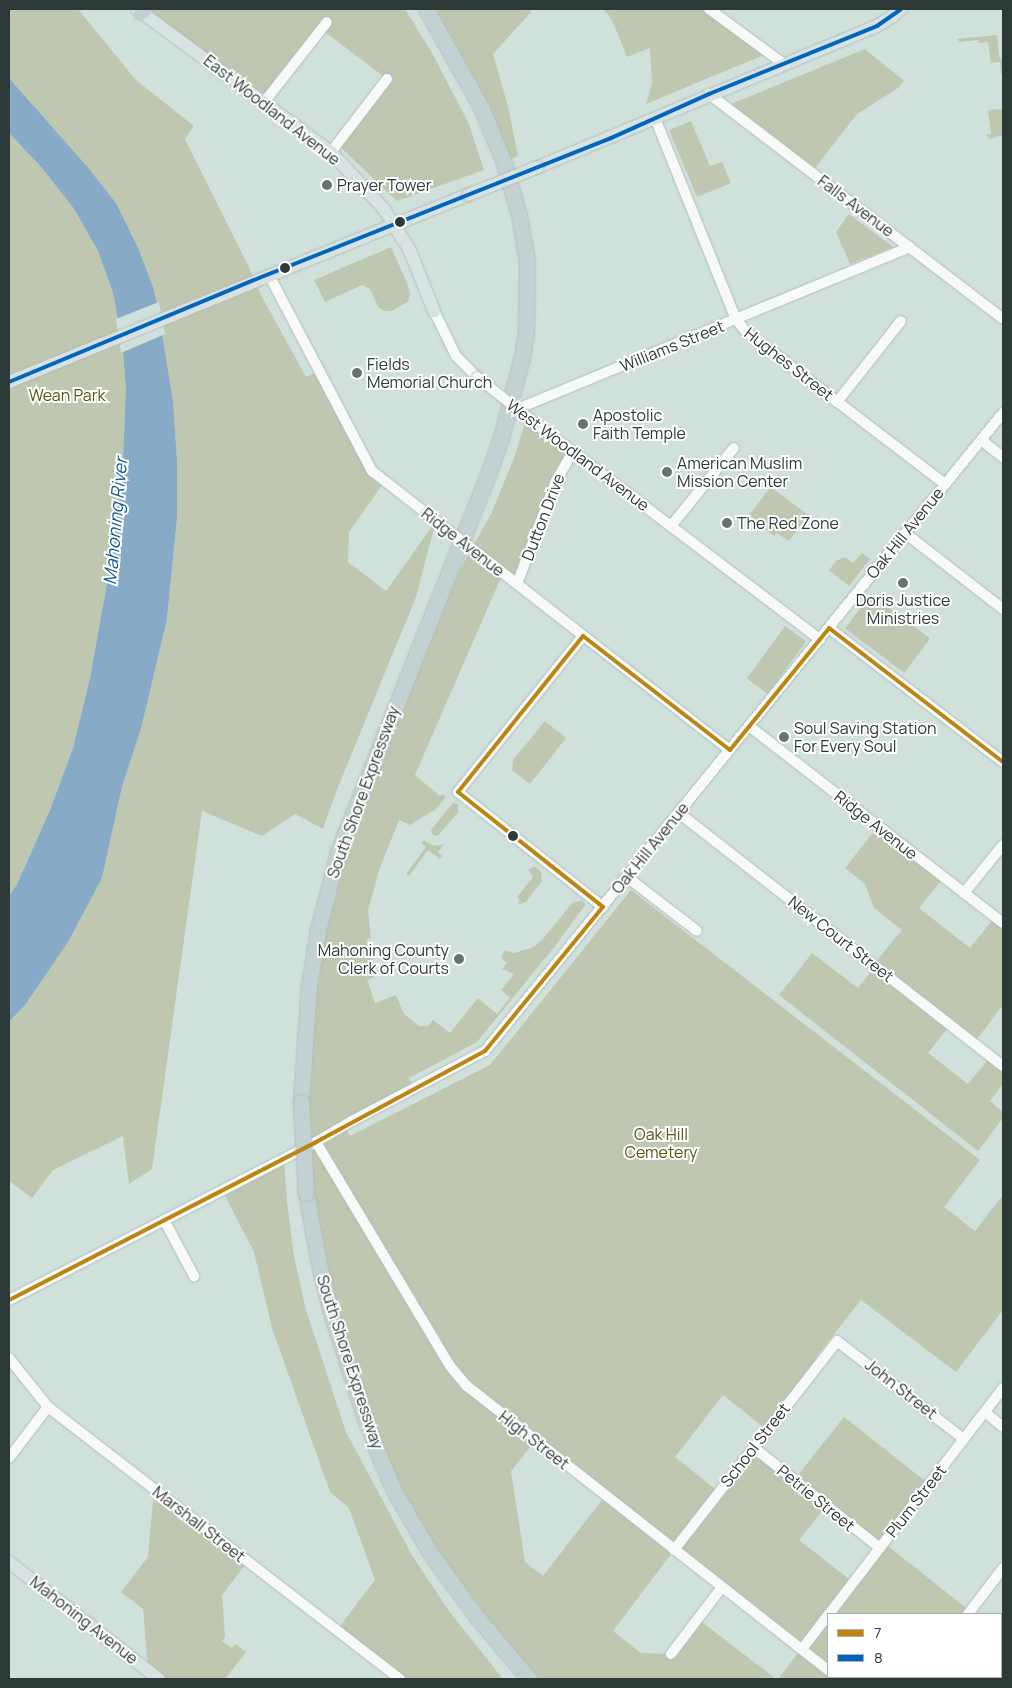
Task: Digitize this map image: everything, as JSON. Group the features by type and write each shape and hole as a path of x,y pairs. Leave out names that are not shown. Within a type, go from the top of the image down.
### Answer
{"highway":[{"name":"South Shore Expressway","path":"426,9 481,107 504,162 519,215 527,261 526,331 520,366 501,438 339,849 318,930 309,985 301,1102 306,1193 320,1269 332,1316 364,1418 397,1496 431,1554 476,1617 529,1679"}],"main road":[{"path":"9,382 254,280 538,167 709,94 877,26 890,19 901,9"},
{"name":"East Woodland Avenue","path":"141,10 331,152 384,209 394,224"},
{"name":"West Woodland Avenue","path":"394,224 410,251 434,311"},
{"name":"Mahoning Avenue","path":"9,1562 159,1679"}],"street":[{"path":"709,9 784,64"},
{"path":"265,101 327,22"},
{"path":"331,152 387,79"},
{"name":"Falls Avenue","path":"709,94 1003,318"},
{"name":"Hughes Street","path":"655,118 736,319 746,332 945,484"},
{"name":"Williams Street","path":"518,410 910,247"},
{"name":"Ridge Avenue","path":"268,275 372,471 730,750"},
{"name":"West Woodland Avenue","path":"434,311 456,356 477,377 534,423 820,639"},
{"path":"837,402 901,321"},
{"name":"Oak Hill Avenue","path":"9,1300 316,1142 485,1051 1003,414"},
{"path":"981,440 1003,457"},
{"path":"671,526 734,448"},
{"name":"Dutton Drive","path":"517,584 556,481 572,452"},
{"path":"905,533 1003,610"},
{"path":"829,628 1003,762"},
{"path":"583,636 458,792 603,907"},
{"name":"Ridge Avenue","path":"750,726 1003,923"},
{"name":"New Court Street","path":"679,813 1003,1066"},
{"path":"964,893 1003,845"},
{"path":"627,877 696,931"},
{"name":"High Street","path":"316,1142 456,1375 479,1397 827,1669"},
{"path":"164,1220 194,1276"},
{"name":"School Street","path":"674,1550 837,1341"},
{"name":"John Street","path":"837,1341 964,1438"},
{"name":"Marshall Street","path":"9,1358 48,1407 400,1679"},
{"name":"Plum Street","path":"829,1613 1003,1388"},
{"path":"9,1458 48,1407"},
{"path":"984,1412 1003,1427"},
{"name":"Petrie Street","path":"753,1448 880,1548"},
{"path":"969,1613 1003,1568"},
{"path":"671,1654 722,1587"},
{"name":"Plum Street","path":"802,1649 827,1615"}],"green space":[{"path":"9,9 78,9 136,80 194,126 185,139 261,295 306,377 319,371 372,471 385,481 349,532 348,562 386,591 436,521 416,597 336,792 323,829 295,814 262,836 202,811 152,1169 129,1184 123,1136 53,1170 32,1198 9,1181 9,1022 25,1005 102,878 122,787 142,725 167,619 177,518 177,460 173,401 159,314 85,164 9,78"},
{"path":"137,9 405,9 432,53 469,124 484,170 397,201 337,144 387,79 321,29 265,101"},
{"path":"426,9 530,9 531,12 493,54 508,106 518,156 503,162"},
{"path":"601,9 709,9 769,53 646,104 652,84 650,48 627,57 608,14"},
{"path":"997,35 999,56 1003,62 1003,73 1001,74 1000,62 991,63 988,42 979,43 979,40 960,42 957,39"},
{"path":"865,49 904,81 898,88 857,114 815,168 731,104"},
{"path":"1002,109 1003,135 990,139 986,135 991,134 988,110"},
{"path":"691,121 710,166 722,162 731,183 697,197 669,130"},
{"name":"Wean Park","path":"9,133 42,168 74,209 98,251 113,293 122,341 126,388 123,459 114,544 90,678 73,748 50,810 18,882 9,897"},
{"path":"849,214 893,247 850,264 836,232"},
{"path":"391,247 407,283 410,293 409,301 392,311 385,311 379,308 370,289 362,285 325,302 314,280"},
{"name":"Oak Hill Cemetery","path":"527,417 573,452 517,584 503,573 415,775 440,796 442,794 446,797 436,809 410,825 399,820 379,870 368,911 371,938 366,940 375,968 372,970 374,977 367,980 375,1003 396,995 404,1014 419,1026 428,1026 433,1020 450,1033 478,998 497,1014 510,998 501,990 514,974 502,969 507,963 501,958 505,950 514,953 534,947 543,939 573,902 582,901 586,904 555,946 477,1042 409,1078 414,1088 344,1126 350,1136 490,1065 631,890 980,1160 944,1207 975,1231 1003,1195 1003,1310 956,1372 861,1300 816,1357 819,1361 767,1430 723,1395 675,1457 719,1492 753,1447 794,1480 844,1417 929,1484 884,1543 970,1611 969,1613 827,1613 827,1678 918,1679 778,1679 801,1649 674,1550 613,1631 641,1653 671,1654 698,1619 776,1679 529,1679 431,1554 350,1375 320,1269 301,1102 329,882 424,635 492,512 514,458","holes":["535,1441 605,1496 543,1576 525,1562 511,1471","826,1506 879,1548 853,1582 799,1540"]},
{"path":"771,487 808,515 789,541 777,533 774,536 748,516"},
{"path":"862,553 870,559 849,586 829,570 836,561 845,557 853,563"},
{"path":"871,594 930,639 904,673 845,628"},
{"path":"785,626 806,641 768,694 747,679"},
{"path":"545,721 566,738 530,784 512,770 513,760"},
{"path":"453,803 458,804 458,812 438,836 433,835 431,830"},
{"path":"878,826 944,877 919,908 970,948 995,917 1003,923 1003,1005 974,1043 950,1025 928,1053 968,1084 991,1056 1003,1066 1003,1084 990,1101 1003,1112 1003,1118 978,1151 779,995 812,953 858,988 875,967 873,965 902,930 874,908 865,884 845,868"},
{"path":"424,840 434,846 444,844 438,852 442,856 440,859 428,850 409,876 406,874 426,847 421,843"},
{"path":"534,866 541,872 542,881 526,902 520,904 518,903 520,900 517,897 533,877 528,870"},
{"path":"284,1159 294,1256 306,1310 346,1432 413,1557 449,1611 503,1679 400,1679 337,1630 375,1580 349,1508 330,1492 272,1328 254,1252 222,1190"},
{"path":"154,1489 248,1561 222,1595 225,1637 222,1641 232,1648 235,1644 246,1652 225,1679 159,1679 148,1671 143,1609 121,1592 148,1557"}],"water":[{"path":"9,78 85,164 116,203 138,248 153,287 173,401 177,460 177,518 167,619 142,725 122,787 102,878 68,942 25,1005 9,1022 9,897 18,882 50,810 73,748 90,678 114,544 123,459 126,388 122,341 113,293 98,251 74,209 42,168 9,133"}],"pier":[{"path":"159,302 165,334 121,353 116,319"}],"transit line":[{"name":"8","path":"9,382 254,280 611,138 709,94 877,26 901,9"},
{"name":"7","path":"829,628 1003,762"},
{"name":"7","path":"730,750 829,628"},
{"name":"7","path":"583,636 730,750"},
{"name":"7","path":"458,792 583,636"},
{"name":"7","path":"458,792 603,907"},
{"name":"7","path":"9,1300 316,1142 485,1051 603,907"}],"place":[{"name":"Prayer Tower","path":"327,185"},
{"name":"Fields Memorial Church","path":"357,373"},
{"name":"Apostolic Faith Temple","path":"583,424"},
{"name":"American Muslim Mission Center","path":"667,472"},
{"name":"The Red Zone","path":"727,523"},
{"name":"Doris Justice Ministries","path":"903,583"},
{"name":"Soul Saving Station For Every Soul","path":"784,737"},
{"name":"Mahoning County Clerk of Courts","path":"459,959"}],"water label":[{"name":"Mahoning River","path":"115,521"}]}
